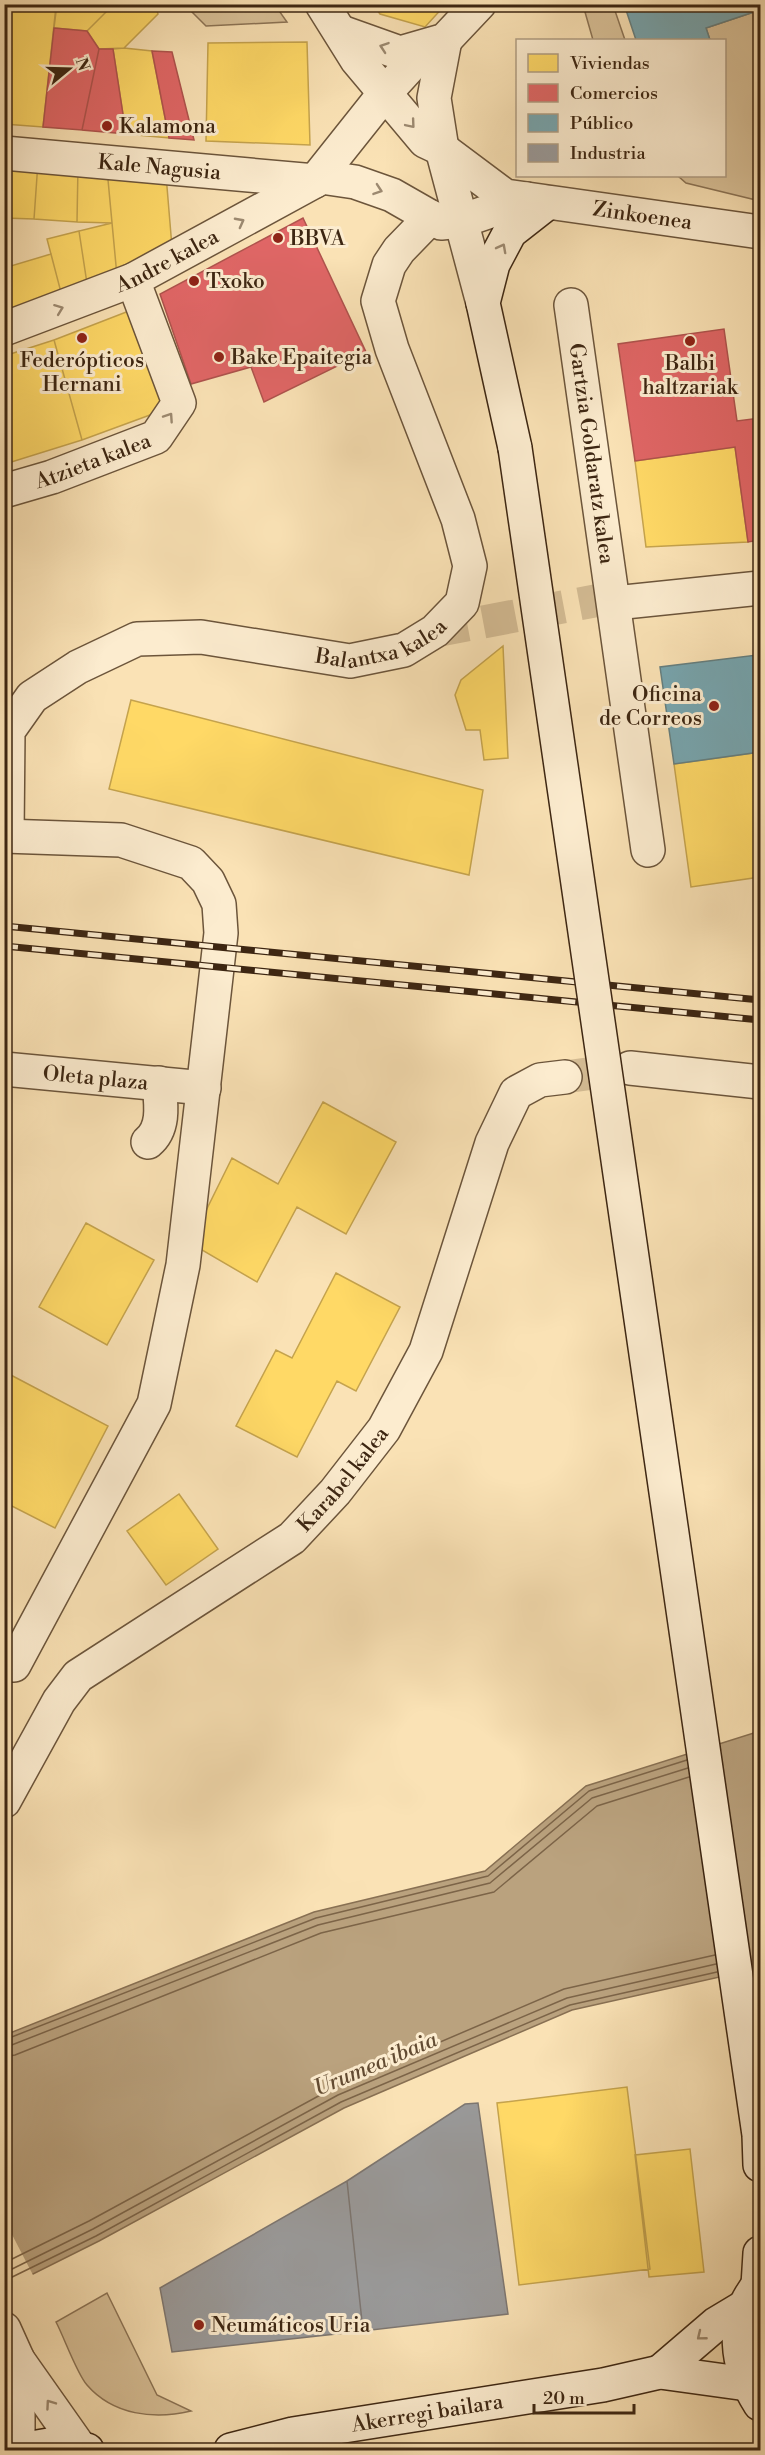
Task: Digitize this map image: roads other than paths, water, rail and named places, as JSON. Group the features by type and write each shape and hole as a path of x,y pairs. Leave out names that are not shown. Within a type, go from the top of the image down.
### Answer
{"street":[{"name":"Zinkoenea","path":"322,4 357,60 425,141 442,150 505,196 760,232"},
{"path":"318,179 385,93 479,4"},
{"path":"341,32 400,53 436,43"},
{"path":"436,43 434,98 442,150 446,219 483,303 515,448 760,2146"},
{"name":"Kale Nagusia","path":"4,153 355,182 393,195 446,219"},
{"name":"Andre kalea","path":"4,330 133,280 318,179"},
{"path":"446,219 536,201"},
{"path":"483,303 493,264 510,232 536,201"},
{"name":"Balantxa kalea","path":"6,836 8,731 32,698 78,667 137,639 201,637 350,661 404,650 435,632 462,603 470,566 458,519 392,349 378,301 389,265 399,250 446,219"},
{"name":"Atzieta kalea","path":"4,491 52,477 156,437 179,403 133,280"},
{"name":"Gartzia Goldaratz kalea","path":"571,305 615,603 648,850"},
{"path":"615,603 760,588"},
{"path":"6,836 121,840 191,863 208,881 219,904 221,933 183,1265 154,1404 14,1665"},
{"path":"630,1068 760,1082"},
{"name":"Oleta plaza","path":"4,1070 159,1083 161,1115 156,1136 148,1142"},
{"name":"Karabel kalea","path":"4,1801 59,1701 78,1676 292,1538 335,1492 384,1429 426,1352 492,1143 516,1093 540,1080 565,1077"},
{"path":"159,1083 204,1088"},
{"path":"754,2394 739,2358 739,2332 755,2291 760,2253"},
{"path":"660,2372 755,2291"},
{"path":"4,2329 18,2360 84,2449"},
{"path":"18,2360 19,2451 49,2445 84,2449"},
{"path":"660,2372 754,2394"},
{"name":"Akerregi bailara","path":"231,2451 293,2434 603,2385 660,2372"}],"water":[{"name":"Urumea ibaia","path":"760,1731 760,1968 572,2010 344,2108 99,2241 5,2288 5,2035 314,1912 485,1871 586,1786"}],"tunnel":[{"path":"435,631 600,600"},
{"path":"565,1077 630,1068"}],"railway":[{"path":"4,926 760,1000"},
{"path":"4,946 760,1020"}],"place":[{"name":"Kalamona","path":"107,126"},
{"name":"BBVA","path":"278,238"},
{"name":"Txoko","path":"194,281"},
{"name":"Federópticos Hernani","path":"82,338"},
{"name":"Balbi haltzariak","path":"690,341"},
{"name":"Bake Epaitegia","path":"219,357"},
{"name":"Oficina de Correos","path":"714,706"},
{"name":"Neumáticos Uria","path":"199,2325"}]}
